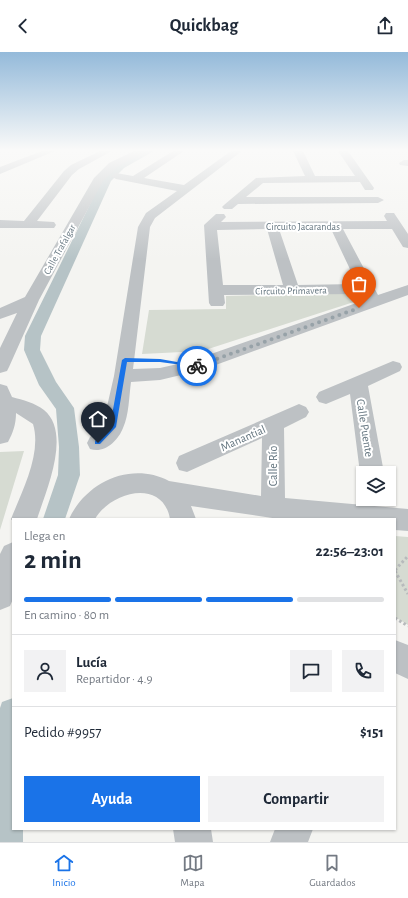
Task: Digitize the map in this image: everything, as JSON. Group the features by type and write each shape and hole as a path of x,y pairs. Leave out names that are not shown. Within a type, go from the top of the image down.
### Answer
{"street":[{"path":"27,225 56,188"},
{"name":"Calle Trafalgar","path":"0,367 31,300 94,188"},
{"path":"180,188 186,189"},
{"path":"211,226 251,188"},
{"path":"369,188 408,244"},
{"path":"98,443 113,427 124,368 144,227 150,216 186,189"},
{"path":"229,208 387,212"},
{"name":"Circuito Jacarandas","path":"211,226 335,225 387,212"},
{"path":"0,224 50,226"},
{"path":"335,225 370,296"},
{"name":"Circuito Primavera","path":"211,226 216,297 292,290 370,296"},
{"path":"272,226 292,290"},
{"path":"124,368 160,374 195,366 370,296 408,290"},
{"path":"0,314 31,300"},
{"path":"0,336 17,330"},
{"path":"326,397 358,384 393,367"},
{"name":"Calle Puente","path":"358,384 371,466"},
{"path":"0,436 7,422 2,397"},
{"path":"2,397 31,411 42,422 47,437 44,457 24,518"},
{"name":"Manantial","path":"187,463 273,425 298,412"},
{"name":"Calle Río","path":"265,506 272,473 273,425"},
{"path":"82,518 86,511 98,497 114,487 131,483 148,484 166,491 265,506 377,508 408,520"},
{"path":"166,491 179,505 183,518"},
{"path":"237,518 265,506"},
{"path":"0,596 12,558"},
{"path":"396,656 408,663"},
{"path":"192,830 194,842"},
{"path":"289,842 294,830"}],"path":[{"path":"396,570 408,556"},
{"path":"396,573 408,594"},
{"path":"396,619 408,626"}],"shaded area":[{"path":"353,293 357,301 202,351 142,354 149,310 226,309 226,296"},
{"path":"24,451 0,530 0,452"},
{"path":"396,536 408,537 408,625 396,618"}],"waterway":[{"path":"54,518 69,475 69,447 65,408 48,385 32,350 33,336 103,188"},
{"path":"5,842 12,729"}],"way so far":[{"path":"197,366 359,308"}],"route":[{"path":"98,443 113,427 125,360 160,360 197,366"}]}
